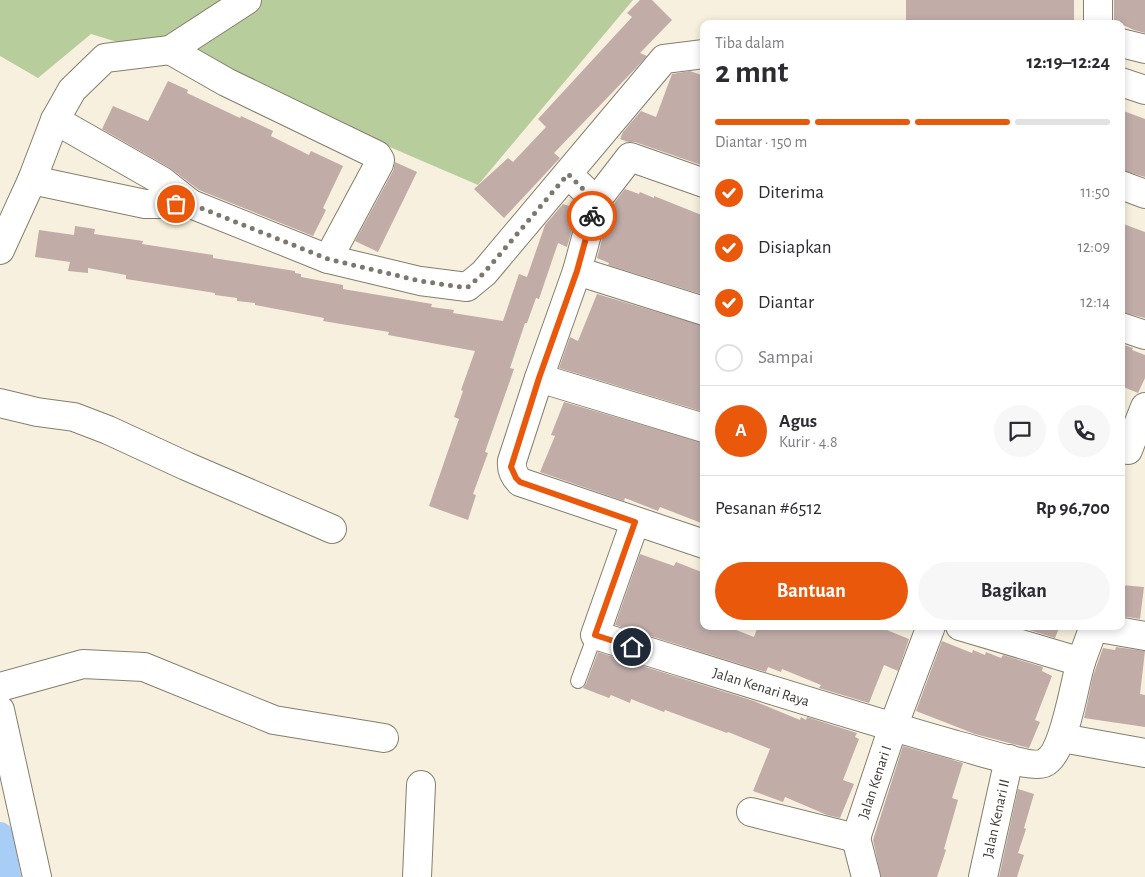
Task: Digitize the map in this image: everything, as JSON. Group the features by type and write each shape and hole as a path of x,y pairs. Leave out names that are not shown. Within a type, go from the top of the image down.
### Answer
{"street":[{"path":"0,250 32,180 55,120 72,90 105,58 170,50 248,0"},
{"path":"1098,0 1098,20"},
{"path":"1125,44 1145,49"},
{"path":"170,50 226,82 377,155 380,164 328,259"},
{"path":"55,120 162,181 191,204 328,259 420,281 468,287 484,273 664,59 700,54"},
{"path":"1125,83 1145,90"},
{"path":"596,139 630,157 700,181"},
{"path":"630,157 596,202 577,271 539,378 511,467 520,482 700,543"},
{"path":"568,174 596,202"},
{"path":"32,180 145,204 191,204"},
{"path":"1125,186 1145,194"},
{"path":"577,271 700,310"},
{"path":"1125,328 1145,335"},
{"path":"539,378 700,427"},
{"path":"0,403 36,412 74,416 332,528"},
{"path":"1125,449 1128,450 1145,408"},
{"path":"595,635 635,522"},
{"name":"Jalan Kenari I","path":"856,838 893,727 929,630"},
{"path":"973,630 1081,662"},
{"path":"1093,630 1081,662 1062,738 1145,753"},
{"path":"1111,630 1145,636"},
{"name":"Jalan Kenari Raya","path":"595,635 893,727 1009,759 1037,764 1043,763 1049,760 1062,738"},
{"path":"0,687 83,664 144,667 274,720 384,738"},
{"path":"0,710 37,877"},
{"name":"Jalan Kenari II","path":"983,877 1009,759"},
{"path":"418,877 421,785"},
{"path":"752,812 856,838 866,877"}],"lane":[{"path":"578,682 595,635"}],"green space":[{"path":"0,0 633,0 478,185 218,73 91,34 38,78 0,56"}],"building":[{"path":"640,0 652,0 672,20 640,53 647,56 554,153 560,158 504,218 474,189 508,158 513,162 546,127 538,119 632,17 627,13"},
{"path":"906,0 1074,0 1074,20 906,20"},
{"path":"1114,0 1145,0 1145,33 1125,26 1125,20 1114,20"},
{"path":"690,71 700,75 700,165 635,142 620,139 623,132 641,111 656,117 672,74"},
{"path":"168,81 188,90 187,93 273,131 271,136 309,155 311,151 343,166 323,208 326,210 313,236 199,190 170,168 102,129 113,106 148,121"},
{"path":"1125,112 1145,119 1145,177 1125,171"},
{"path":"395,162 417,172 378,252 355,241 393,171"},
{"path":"625,189 639,194 640,192 654,198 654,196 700,214 700,294 608,265 609,263 597,258 607,221 615,202"},
{"path":"563,204 578,209 567,247 558,243 539,299 536,298 527,323 525,323 510,368 514,369 485,452 488,453 473,494 476,495 468,520 429,506 459,419 454,417 463,391 461,390 475,351 388,335 389,332 323,321 324,318 237,301 237,298 215,295 215,293 126,279 126,275 88,268 88,273 68,271 70,262 35,257 39,230 74,235 75,226 95,229 94,234 143,241 142,244 213,255 213,258 295,271 295,273 301,274 301,277 343,285 343,289 432,304 431,307 454,310 453,313 503,321 519,274 527,277 545,225"},
{"path":"1125,224 1145,232 1145,318 1125,313"},
{"path":"597,294 700,325 700,411 559,368 570,337 578,341"},
{"path":"1125,345 1145,355 1145,378 1138,393 1125,388"},
{"path":"564,402 700,442 700,522 660,507 658,511 625,498 624,501 540,472 555,436 551,435"},
{"path":"640,554 674,566 676,562 700,571 700,630 736,630 754,637 757,630 887,630 909,639 898,671 884,665 869,703 819,688 821,685 782,669 781,672 768,667 766,672 615,625"},
{"path":"1125,585 1144,587 1140,619 1125,617"},
{"path":"1029,630 1058,630 1055,638"},
{"path":"942,641 972,653 973,650 985,655 986,652 1001,658 1003,655 1043,667 1042,671 1052,676 1035,720 1040,722 1029,748 975,734 916,711"},
{"path":"1116,647 1145,651 1140,694 1145,695 1145,727 1084,718 1093,676 1103,648 1115,650"},
{"path":"598,652 754,701 800,720 801,717 806,720 807,717 857,733 855,737 859,739 843,780 854,784 840,818 827,815 785,797 783,802 753,791 770,749 665,710 664,712 631,699 630,703 611,695 609,698 583,688"},
{"path":"903,746 963,763 952,798 958,800 944,849 946,850 937,877 881,877 873,840"},
{"path":"1018,789 1034,794 1018,853 1024,855 1017,877 999,877"}],"waterway":[{"path":"0,835 8,877"}],"way so far":[{"path":"176,204 191,204 328,259 420,281 461,287 468,287 484,273 568,174 596,202 592,216"}],"route":[{"path":"592,216 577,271 539,378 511,467 520,482 635,522 595,635 632,647"}]}
